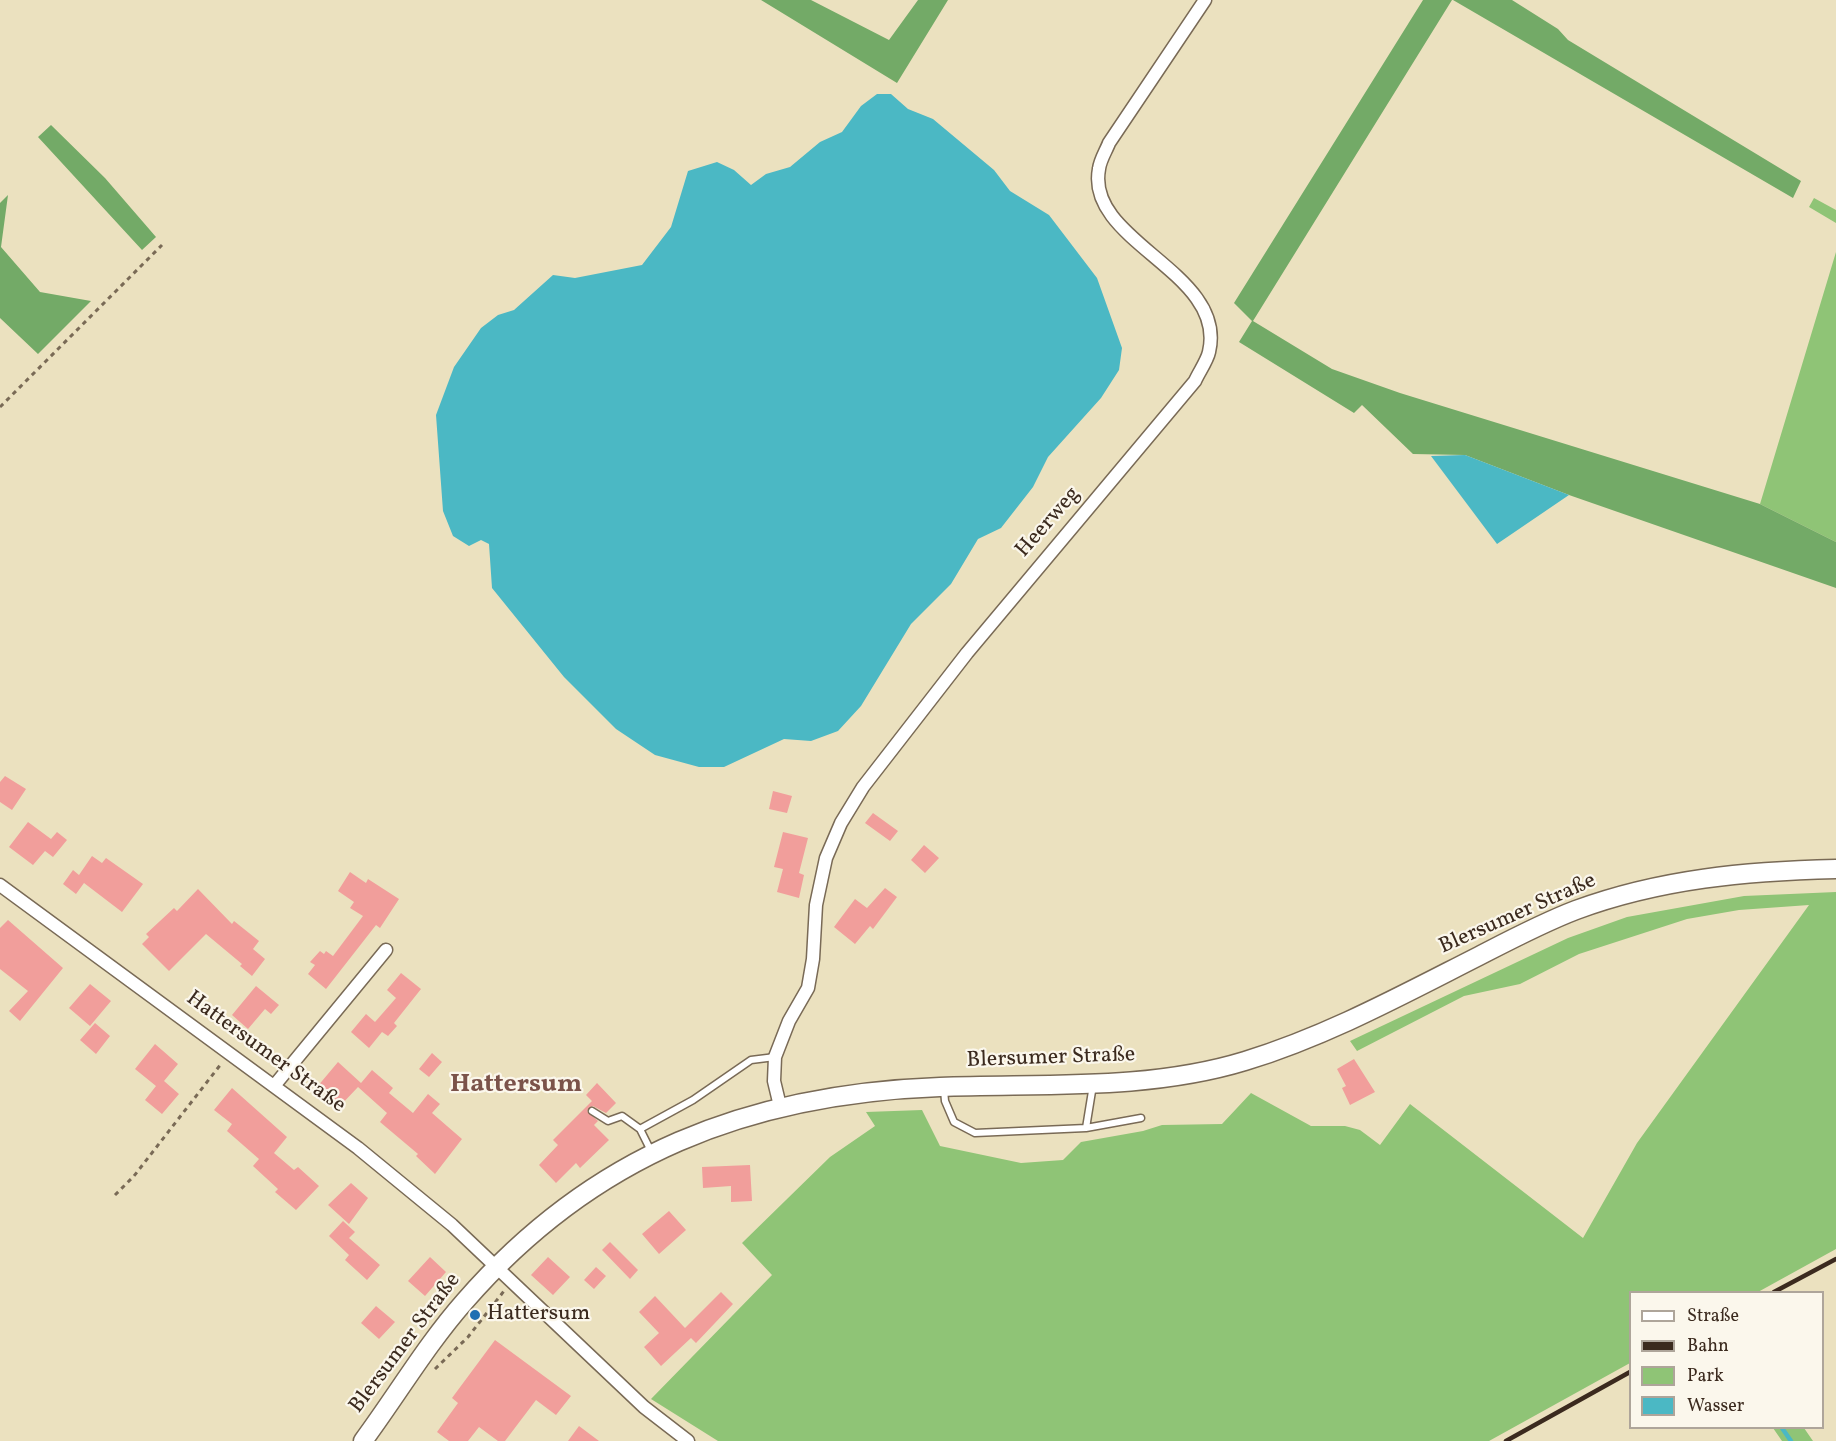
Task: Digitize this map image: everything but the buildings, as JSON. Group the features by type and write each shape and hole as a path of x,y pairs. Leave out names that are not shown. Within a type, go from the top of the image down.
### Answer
{"main road":[{"name":"Blersumer Straße","path":"363,1441 443,1328 522,1242 577,1199 652,1154 694,1135 780,1106 852,1092 944,1086 1150,1080 1216,1069 1302,1042 1564,915 1624,894 1710,876 1836,869"}],"street":[{"name":"Heerweg","path":"780,1106 774,1081 775,1057 789,1021 808,987 813,958 816,905 826,858 841,823 858,796 967,653 1195,381 1209,352 1210,330 1202,307 1184,284 1107,209 1099,189 1099,169 1109,143 1205,0"},
{"name":"Hattersumer Straße","path":"0,885 358,1148 452,1225 644,1407 688,1441"},
{"path":"273,1086 386,950"}],"lane":[{"path":"640,1129 693,1100 751,1060 775,1057"},
{"path":"1086,1128 1093,1083"},
{"path":"944,1086 945,1101 954,1122 975,1133 1086,1128 1141,1119"},
{"path":"592,1111 608,1121 622,1116 640,1129 652,1154"}],"path":[{"path":"0,407 162,245"},
{"path":"115,1196 134,1176 230,1054"}],"green space":[{"path":"761,0 811,0 889,40 918,0 948,0 897,83"},
{"path":"1423,0 1452,0 1253,321 1332,369 1400,393 1760,504 1836,542 1836,588 1569,495 1465,455 1413,454 1362,405 1354,413 1239,342 1252,321 1234,303"},
{"path":"1453,0 1512,0 1558,29 1568,40 1801,181 1793,198"},
{"path":"51,125 105,178 156,237 142,250 38,137"},
{"path":"8,195 1,247 40,292 91,301 38,354 0,318 0,203"},
{"path":"1814,198 1836,210 1836,223 1809,207"},
{"path":"1836,252 1836,542 1760,504"},
{"path":"1836,892 1836,1249 1760,1291 1629,1291 1629,1364 1489,1441 718,1441 651,1399 772,1275 742,1243 830,1157 875,1126 866,1112 922,1110 940,1146 1021,1163 1063,1160 1081,1142 1143,1131 1162,1125 1222,1124 1251,1093 1311,1126 1345,1126 1360,1130 1380,1145 1410,1104 1583,1238 1637,1143 1809,905 1739,910 1687,919 1579,954 1520,984 1464,996 1357,1051 1350,1041 1568,938 1627,917 1744,896"},
{"path":"1774,1429 1805,1429 1813,1441 1782,1441"}],"water":[{"path":"877,94 891,94 908,109 933,119 994,170 1010,191 1049,215 1097,278 1122,348 1119,370 1101,398 1048,457 1033,487 1001,528 978,539 951,584 911,624 861,706 838,731 811,741 784,739 724,767 699,767 655,755 616,729 564,677 492,588 489,544 481,540 469,546 453,536 443,511 436,415 454,367 481,328 498,315 514,310 553,275 575,278 642,265 671,227 688,171 717,162 734,170 751,185 766,174 790,167 820,142 842,132 861,106"},
{"path":"1465,455 1569,495 1497,544 1431,456"}],"waterway":[{"path":"1783,1429 1791,1441"}],"railway":[{"path":"1776,1291 1836,1259"},
{"path":"1506,1441 1629,1373"}],"place":[{"name":"Hattersum","path":"475,1315"}],"district":[{"name":"Hattersum","path":"516,1086"}]}
